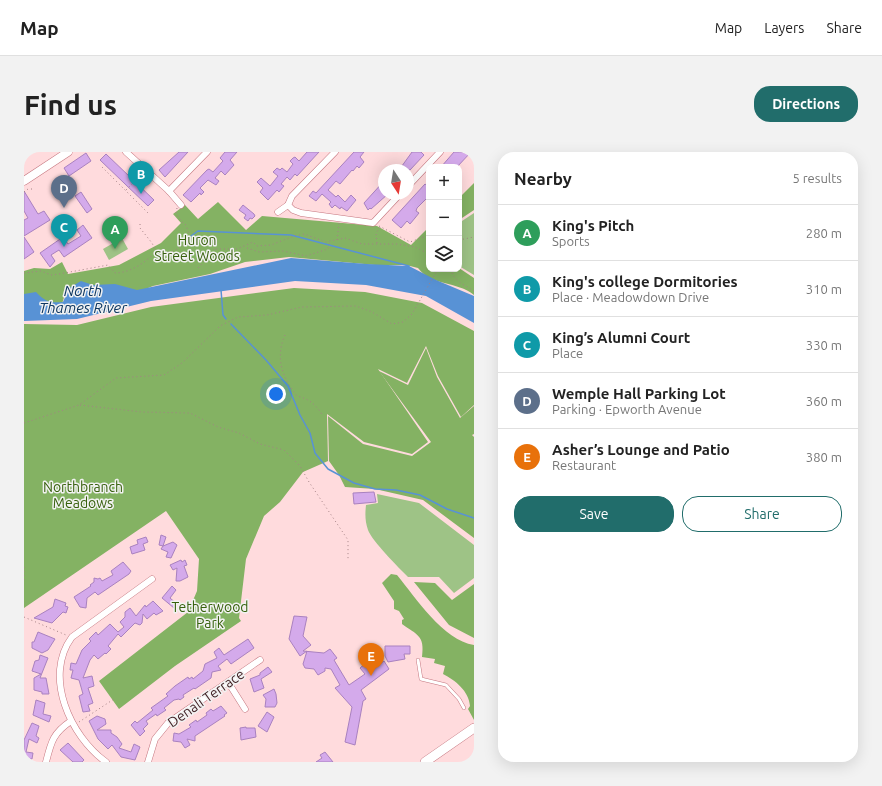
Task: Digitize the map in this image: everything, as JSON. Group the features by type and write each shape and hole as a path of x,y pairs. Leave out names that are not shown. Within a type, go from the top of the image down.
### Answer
{"main road":[{"path":"424,762 474,728"}],"street":[{"path":"24,181 68,152"},
{"path":"126,152 169,191 181,205"},
{"path":"169,191 206,152"},
{"path":"278,212 288,205 292,196 335,152"},
{"path":"414,180 440,152"},
{"path":"288,205 292,210 302,213 373,222 394,200"},
{"path":"106,762 82,737 72,724 62,691 59,671 62,653 72,637 152,579"},
{"name":"Denali Terrace","path":"148,762 155,739 168,723 260,660"},
{"path":"228,682 245,709"},
{"path":"46,762 52,741 58,730 72,724"}],"lane":[{"path":"418,660 420,679 446,685 459,699 464,708"}],"path":[{"path":"102,167 149,214"},
{"path":"126,190 137,179"},
{"path":"24,192 28,189 34,189"},
{"path":"181,205 176,209 176,214 186,225 190,239"},
{"path":"337,240 340,219"},
{"path":"373,222 410,242 426,236"},
{"path":"140,224 140,228 152,243 156,252"},
{"path":"377,244 376,233 381,226"},
{"path":"24,273 41,271 51,275 108,266 115,273 123,273 148,259 156,252 173,251 181,247 190,239 200,237 208,241 216,249 238,249 246,247 253,242 257,246 271,245 294,236 304,234 326,242 345,238 362,244 415,247 426,252"},
{"path":"462,239 474,237"},
{"path":"246,247 259,252 283,250 306,256 328,249 330,240"},
{"path":"198,268 216,249"},
{"path":"24,423 80,405 116,378 164,375 182,364 220,326 238,317 267,315 302,307 356,306 372,312 392,324 403,322 412,314 436,272"},
{"path":"452,272 452,275 457,280 474,291"},
{"path":"285,335 281,344 280,359 282,372 297,396 307,398 317,406 323,416"},
{"path":"80,405 142,412 190,413 218,427 239,433 260,444 284,450 300,466 348,540 348,559"},
{"path":"24,567 24,582"},
{"path":"24,617 72,637"},
{"path":"72,724 114,699"}],"green space":[{"path":"474,183 474,210 462,218 462,200 462,195"},
{"name":"Huron Street Woods","path":"218,202 246,230 262,216 377,226 411,245 426,230 426,272 462,272 462,270 474,278 474,295 460,287 430,278 423,274 418,268 406,265 375,265 289,257 245,262 210,274 153,286 136,293 79,284 66,291 62,304 55,304 24,296 24,271 34,268 50,269 62,262 68,274 119,265 161,243 181,223 173,214 185,205 198,219"},
{"path":"474,213 474,275 462,268 462,221"},
{"path":"122,238 128,249 109,260 103,249"},
{"path":"294,288 365,292 422,303 474,331 474,405 461,417 438,376 426,346 407,383 378,369 428,442 412,454 364,442 327,414 328,461 303,472 280,502 264,516 246,559 239,618 241,621 175,666 119,709 99,681 188,612 197,591 199,559 166,511 24,608 24,324 77,325 151,307"},
{"path":"426,348 437,377 460,418 474,406 474,434 472,435 474,437 474,538 423,500 375,489 345,487 329,461 328,416 363,444 412,456 431,442 379,371 408,385"},
{"path":"377,494 419,503 474,545 474,578 454,593 439,577 408,577 380,547 370,535 368,530 366,524 366,505 378,503"},
{"path":"391,574 397,575 441,627 463,642 474,645 474,720 468,709 470,706 469,701 461,687 452,679 443,674 445,666 434,663 435,659 422,657 423,650 419,636 402,624 402,620 404,619 399,611 394,609 394,601 382,583"},
{"path":"414,582 435,583 452,600 474,584 474,638 449,625"}],"water":[{"name":"North Thames River","path":"291,258 409,266 436,280 474,296 474,323 426,296 366,285 295,281 151,301 77,319 24,321 24,294 36,292 48,301 63,302 69,288 81,281 93,285 115,284 137,290"}],"building":[{"path":"179,152 188,152 165,177 159,170"},
{"path":"225,152 237,152 230,160 234,165 225,175 221,171 215,178 219,181 216,185 208,180 200,188 204,192 201,195 200,193 191,202 183,195 207,170 209,169 213,172 223,161 220,158"},
{"path":"307,152 319,152 297,176 295,174 290,180 287,177 281,184 284,186 279,192 277,190 268,200 260,192 263,188 257,182 261,178 270,186 278,176 273,172 277,168 280,170 282,168 287,172 293,164 290,161 293,158 295,157 299,161"},
{"path":"354,152 364,152 360,157 364,162 359,168 357,166 353,171 352,170 340,184 336,181 328,190 336,197 338,195 345,202 351,195 356,200 347,211 341,207 340,209 335,205 332,208 329,204 331,202 322,194 316,201 309,196 313,191 316,193"},
{"path":"412,152 421,152 424,155 414,166 414,164 403,164"},
{"path":"454,152 471,152 460,164 444,164"},
{"path":"86,153 91,161 69,176 64,168"},
{"path":"106,154 154,200 148,206 100,160"},
{"path":"425,184 426,185 426,199 417,208 416,211 419,213 410,224 407,221 401,228 392,220 410,200 414,200 414,196"},
{"path":"378,188 378,200 381,200 368,210 364,203"},
{"path":"24,191 38,214 44,211 50,220 24,236 24,220 28,218 24,211"},
{"path":"81,192 92,209 87,213 75,196"},
{"path":"243,205 255,216 252,219 250,218 248,221 244,218 246,215 239,210"},
{"path":"83,225 92,238 64,257 59,250 51,255 55,261 50,267 40,253 63,237 68,244 81,236 77,230"},
{"path":"24,237 34,252 24,259"},
{"path":"374,492 376,502 354,504 353,493"},
{"path":"161,535 166,537 163,546 159,545"},
{"path":"146,537 148,542 143,544 145,550 132,554 130,547 138,544 137,540"},
{"path":"173,542 177,545 171,558 166,557 168,552 161,549 163,546"},
{"path":"181,560 182,562 185,560 187,565 184,566 188,577 180,581 176,581 177,568 173,570 170,565"},
{"path":"123,562 131,571 129,574 98,595 95,592 87,598 86,608 80,607 74,597 91,586 90,585 94,582 94,578 100,578 102,581 113,575 111,571"},
{"path":"172,586 176,590 170,598 177,604 174,608 162,598"},
{"path":"55,599 66,603 65,606 68,607 66,613 63,612 52,623 34,618 53,607"},
{"path":"153,601 163,611 156,615 154,613 147,619 143,614 142,623 140,625 135,623 121,637 118,634 108,646 111,649 106,654 105,653 98,659 94,655 90,660 83,678 92,676 94,686 88,688 93,703 88,705 90,711 83,712 79,696 83,694 79,680 71,678 73,670 70,670 71,663 76,664 82,650 91,641 89,639 96,632 98,635 110,624 118,632 124,627 120,622 125,617 125,612 130,608 136,616 145,605 146,607"},
{"path":"294,616 307,617 303,636 311,645 303,651 307,651 300,656 289,639"},
{"path":"38,632 55,639 48,650 42,653 32,648 32,642 34,642"},
{"path":"248,639 254,648 231,664 227,659 218,666 221,670 212,672 211,678 183,695 184,697 180,700 174,700 164,708 166,710 157,716 156,714 146,721 148,724 143,729 145,731 140,736 131,725 135,721 137,723 153,710 151,708 168,696 166,694 175,686 188,677 189,679 192,677 193,679 203,671 205,664 217,658 214,652 219,648 224,655"},
{"path":"385,646 410,646 410,654 404,654 405,659 388,662 385,656"},
{"path":"330,649 337,658 334,660 349,685 365,674 360,668 366,663 370,671 384,661 389,669 361,690 366,699 363,701 355,745 345,742 352,707 335,688 340,685 331,669 325,668 325,671 318,675 314,669 305,668 303,664 307,651 324,653"},
{"path":"40,655 48,658 40,678 46,678 49,694 42,694 42,692 34,690 34,678 41,674 32,671 35,661 39,660"},
{"path":"268,667 272,672 261,679 264,688 254,692 250,679 260,675 260,673"},
{"path":"274,689 277,703 275,707 265,707 266,699 263,695"},
{"path":"36,700 45,703 43,714 51,716 49,722 33,715"},
{"path":"221,706 227,713 224,715 225,716 195,736 195,741 187,739 190,745 185,748 181,742 173,741 174,733 179,734 191,727 189,725 196,720 197,722 207,715 206,713 211,709 213,711"},
{"path":"267,712 274,717 267,732 258,726"},
{"path":"97,716 105,719 106,724 97,730 111,730 111,733 117,737 122,744 119,748 131,752 134,744 140,747 135,760 121,757 112,745 108,749 98,739 89,721"},
{"path":"32,723 39,726 36,736 39,738 37,743 29,739 26,752 33,753 32,759 30,759 29,762 24,762 24,740"},
{"path":"240,728 255,728 256,737 241,740"},
{"path":"68,743 84,760 82,762 73,762 60,750"},
{"path":"325,752 333,762 316,762 322,758 320,755"}],"waterway":[{"path":"191,236 198,231 291,235 409,266"},
{"path":"221,290 223,315 226,319"},
{"path":"231,324 266,360 288,386 300,415 310,433 315,453 328,469 354,483 375,489 396,490 420,495 447,509 474,518"}],"place":[{"name":"King's college Dormitories","path":"141,194"},
{"name":"Wemple Hall Parking Lot","path":"64,208"},
{"name":"King’s Alumni Court","path":"64,247"},
{"name":"King's Pitch","path":"115,249"},
{"name":"Asher’s Lounge and Patio","path":"371,676"}],"park label":[{"name":"Northbranch Meadows","path":"83,496"},
{"name":"Tetherwood Park","path":"210,616"}]}
